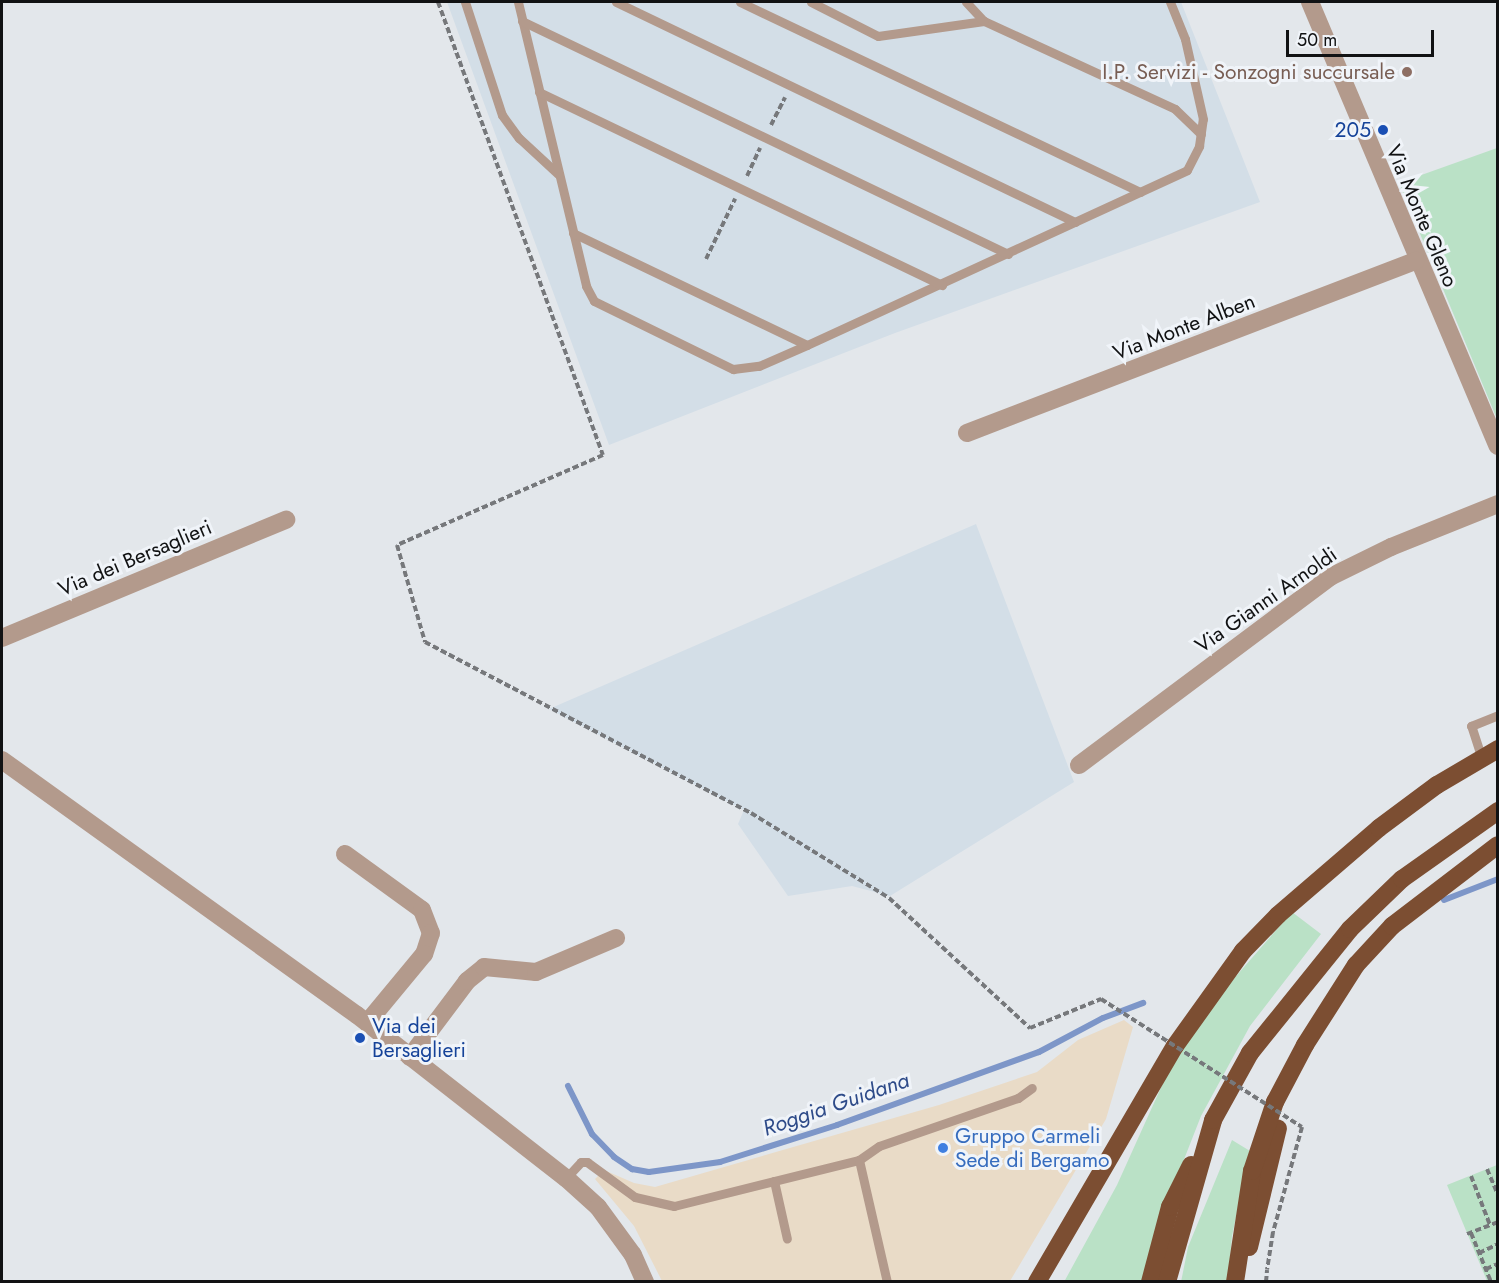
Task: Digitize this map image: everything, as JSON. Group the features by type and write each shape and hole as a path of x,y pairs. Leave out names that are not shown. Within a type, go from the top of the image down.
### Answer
{"highway":[{"path":"1037,1281 1175,1046 1243,951 1278,915 1379,828 1490,754"},
{"path":"1150,1281 1170,1207 1213,1120 1250,1053 1350,929 1402,879 1497,811"},
{"path":"1235,1281 1252,1171 1275,1102 1305,1045 1356,965 1392,926 1497,846"},
{"path":"1247,1281 1248,1249 1277,1129 1311,1052 1363,972 1432,896"},
{"path":"1167,1281 1213,1120"}],"street":[{"name":"Via Monte Gleno","path":"1310,2 1416,261 1497,446"},
{"name":"Via Monte Alben","path":"967,433 1416,261"},
{"name":"Via Gianni Arnoldi","path":"1079,765 1330,577 1391,546 1497,504"},
{"name":"Via dei Bersaglieri","path":"2,638 286,519"},
{"path":"2,760 367,1023 566,1178 598,1207 633,1255 645,1281"},
{"path":"345,855 422,910 431,933 424,954 367,1023"},
{"path":"410,1057 467,981 484,967 536,972 616,938"}],"lane":[{"path":"465,2 502,115 519,138 560,175"},
{"path":"518,2 573,233 594,301 733,369 759,366 807,345 942,285 1187,170 1201,134 1203,119 1185,39 1170,2"},
{"path":"616,2 1075,222"},
{"path":"740,2 1140,192"},
{"path":"811,2 878,36 984,21"},
{"path":"966,2 984,21 1174,109 1201,134"},
{"path":"522,21 1008,254"},
{"path":"539,92 942,285"},
{"path":"573,233 807,345"},
{"path":"1490,754 1471,726 1497,715"},
{"path":"566,1178 581,1162 587,1162 635,1197 674,1206 858,1160 879,1146 1018,1098 1032,1088"},
{"path":"858,1160 887,1281"},
{"path":"774,1181 787,1239"}],"path":[{"path":"438,2 603,455 397,545 425,642 751,813 889,898 1030,1028 1101,999 1302,1127 1273,1232 1266,1281"},
{"path":"706,259 790,85"},
{"path":"1487,1169 1497,1195"},
{"path":"1471,1176 1490,1225"},
{"path":"1491,1281 1469,1233 1497,1222"},
{"path":"1479,1253 1497,1244"},
{"path":"1486,1269 1497,1264"}],"shaded area":[{"path":"447,2 1181,2 1260,202 895,333 609,445"},
{"path":"976,524 1074,782 890,896 852,886 788,896 738,824 744,810 549,709"},
{"name":"Gruppo Carmeli Sede di Bergamo","path":"1124,1020 1133,1027 1106,1119 1010,1281 662,1281 634,1226 595,1179 604,1170 634,1183 655,1187 939,1105 1037,1072 1078,1040"}],"green space":[{"path":"1498,148 1497,419 1399,183"},
{"path":"1292,912 1321,934 1250,1026 1201,1116 1165,1208 1144,1281 1064,1282 1117,1185 1168,1072 1210,1006"},
{"path":"1232,1140 1250,1151 1232,1236 1228,1281 1181,1282 1188,1247"},
{"path":"1497,1165 1497,1281 1487,1281 1447,1185"}],"waterway":[{"name":"Roggia Guidana","path":"1444,900 1498,879"},
{"name":"Roggia Guidana","path":"568,1086 592,1134 614,1157 632,1169 649,1172 720,1162 837,1125 1039,1052 1103,1018 1143,1003"}],"place":[{"name":"I.P. Servizi - Sonzogni succursale","path":"1407,72"},
{"name":"205","path":"1383,130"},
{"name":"Via dei Bersaglieri","path":"360,1038"},
{"name":"Gruppo Carmeli Sede di Bergamo","path":"943,1148"}]}
